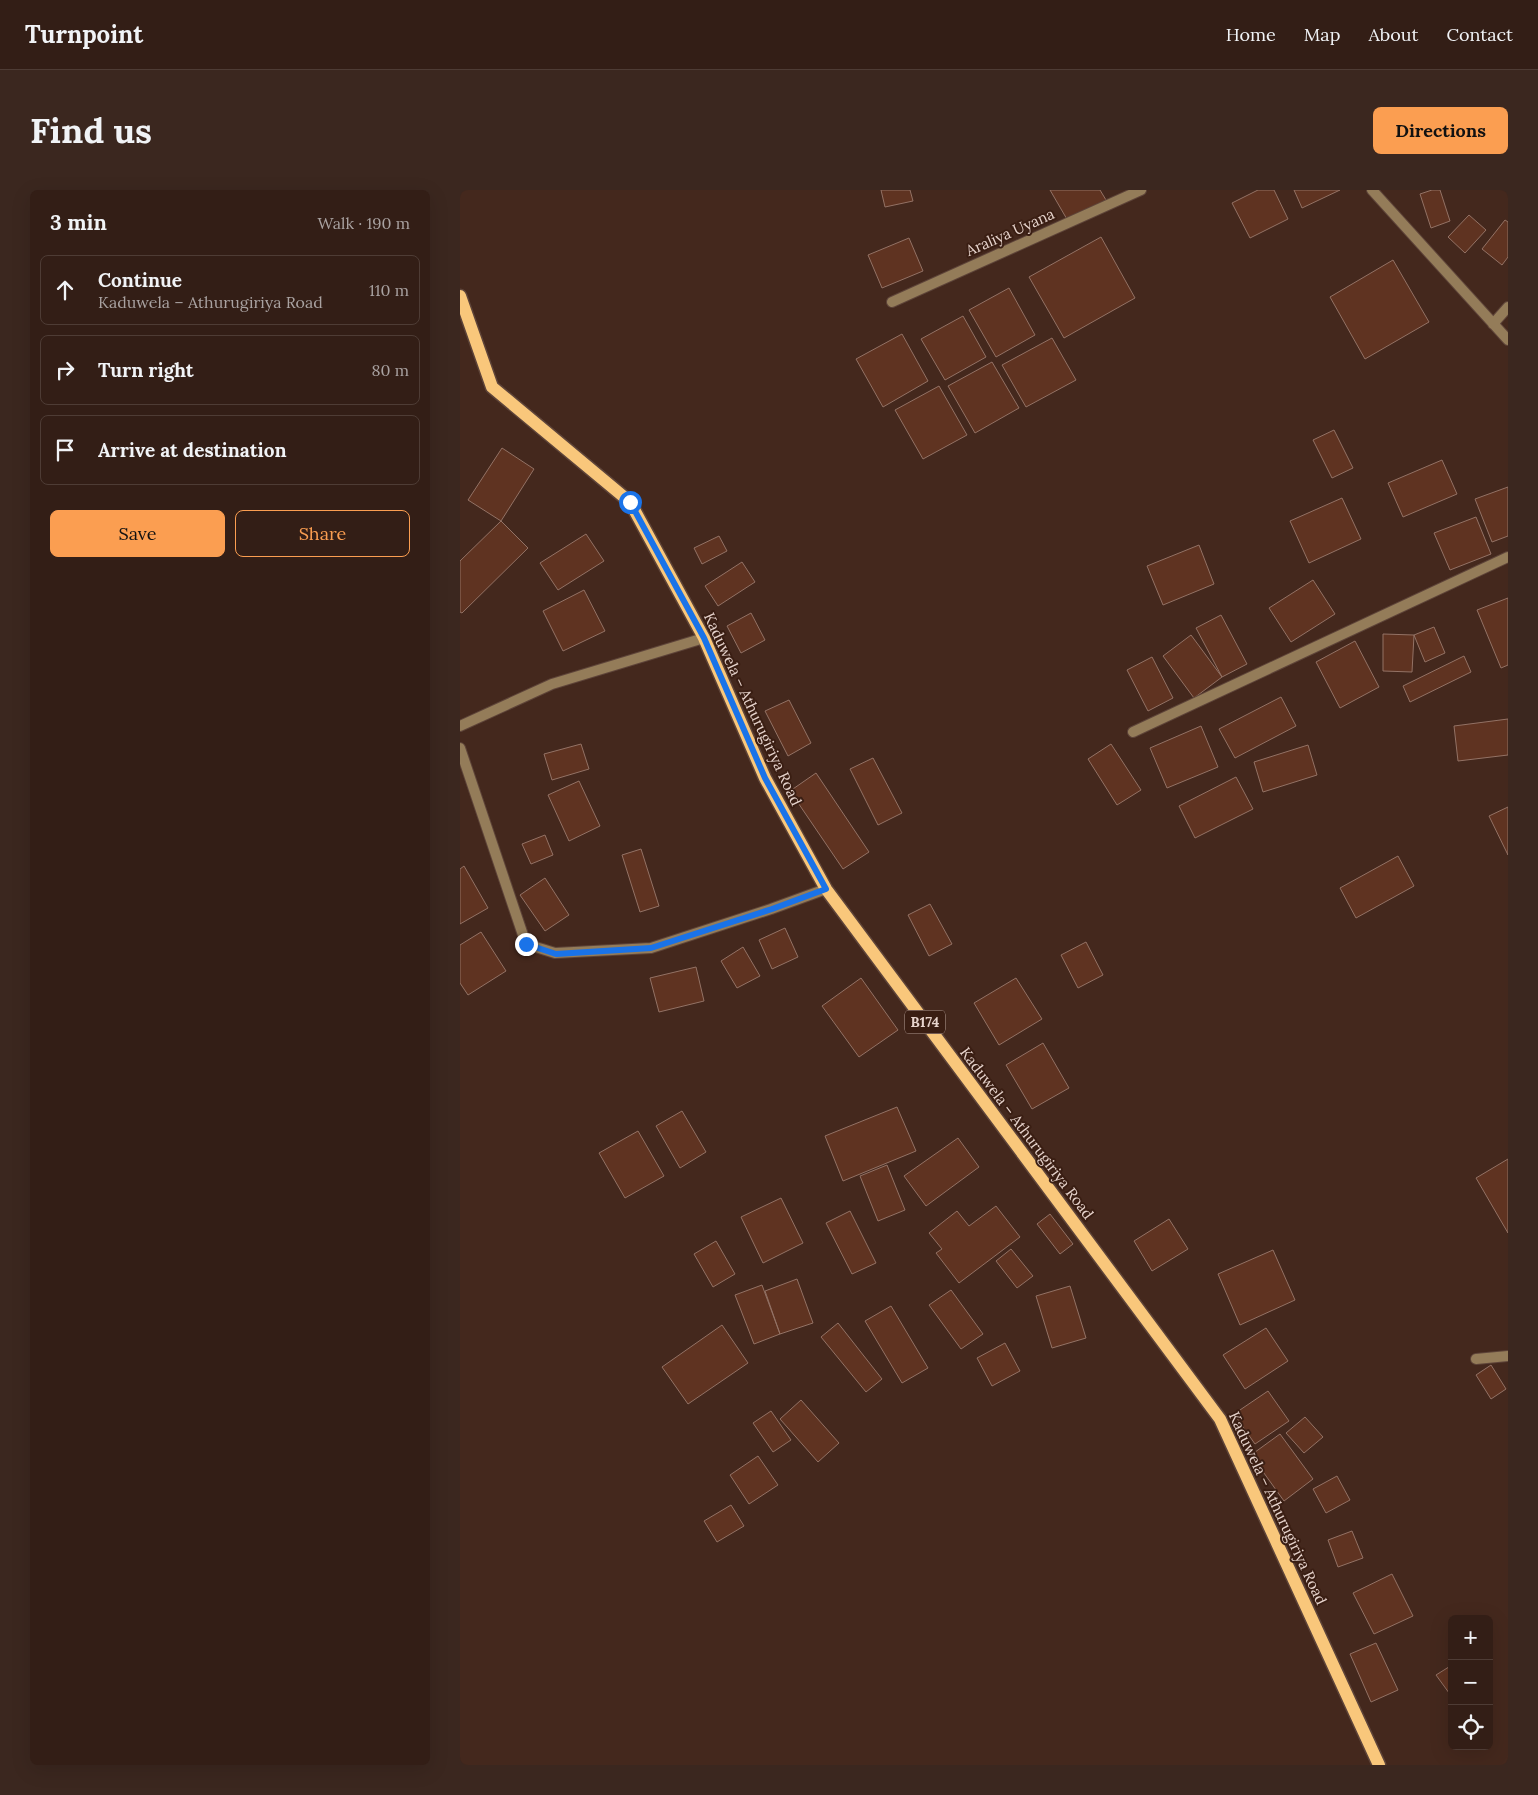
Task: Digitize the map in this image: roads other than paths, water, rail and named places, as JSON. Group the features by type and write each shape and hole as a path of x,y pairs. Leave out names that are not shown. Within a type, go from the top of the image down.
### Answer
{"main road":[{"name":"Kaduwela – Athurugiriya Road","path":"460,296 492,387 630,502 704,638 765,778 826,889 1220,1419 1379,1765"}],"street":[{"name":"Araliya Uyana","path":"892,302 1141,190"},
{"path":"1372,190 1508,340"},
{"path":"1493,324 1508,307"},
{"path":"1133,732 1508,557"},
{"path":"460,726 552,684 704,638"},
{"path":"460,748 526,944 556,954 651,948 772,909 826,889"},
{"path":"1476,1359 1508,1356"}]}
